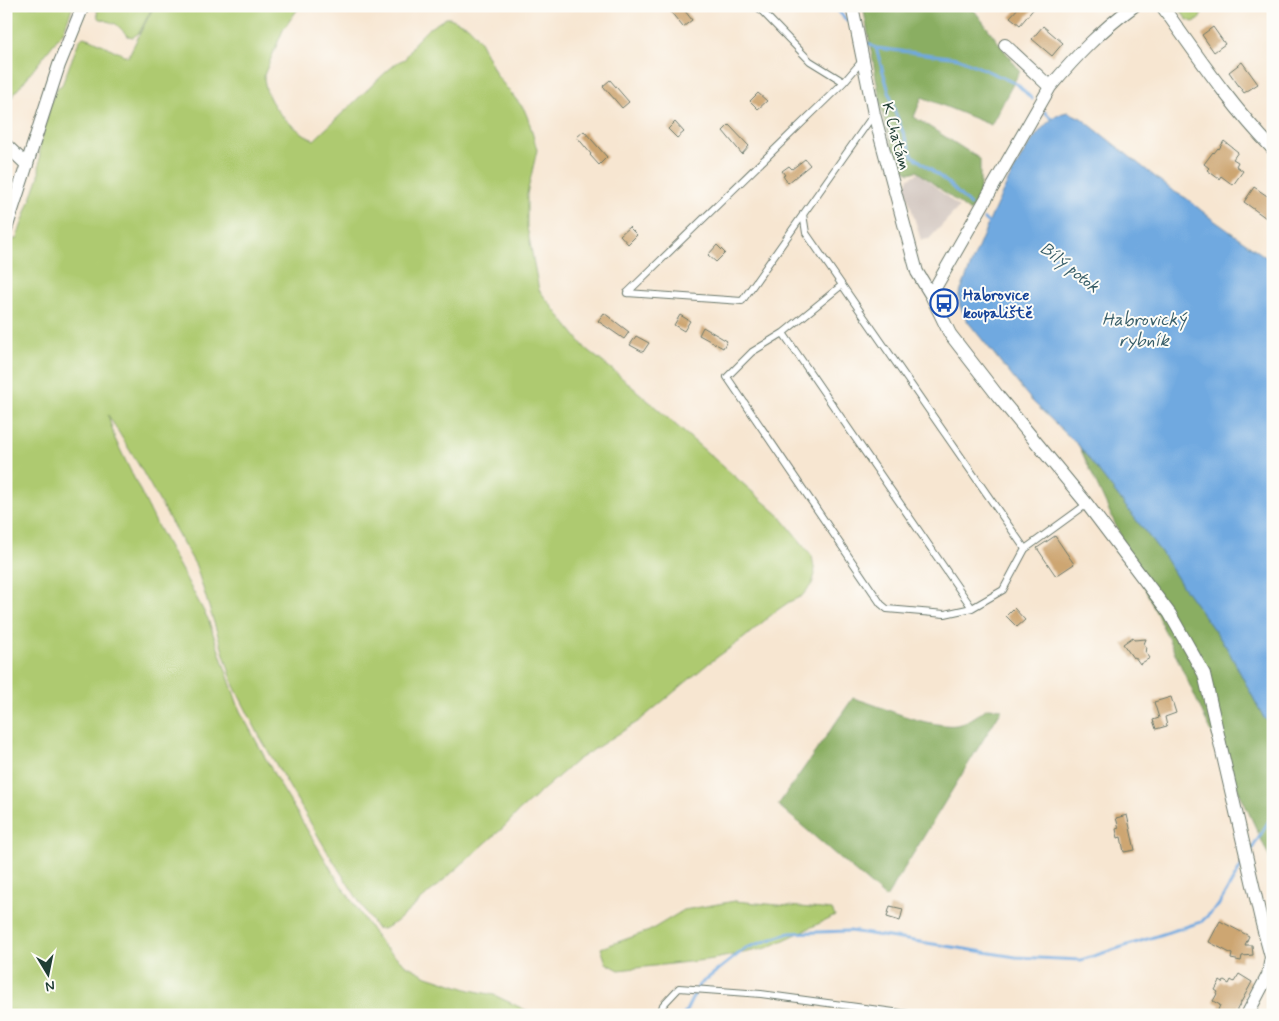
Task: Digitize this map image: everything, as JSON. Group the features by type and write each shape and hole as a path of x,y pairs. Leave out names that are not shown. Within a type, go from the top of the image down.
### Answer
{"street":[{"path":"6,229 60,65 82,6"},
{"name":"K Chatám","path":"852,6 874,114 917,272 931,295 950,334 998,396 1087,504 1170,614 1204,674 1262,924 1272,956"},
{"path":"931,295 1050,87 1102,30 1134,6"},
{"path":"1162,6 1226,94 1258,134 1273,149"},
{"path":"1005,45 1050,87"},
{"path":"6,145 27,165"},
{"path":"1247,1015 1268,975 1272,956"}],"lane":[{"path":"757,6 810,61 844,82"},
{"path":"863,60 844,82 627,293 742,302 874,114"},
{"path":"803,214 806,233 1025,548"},
{"path":"842,285 783,333 752,352 727,377 881,604 887,609 945,614 972,608 1004,590 1025,548 1087,504"},
{"path":"783,333 972,608"},
{"path":"660,1015 663,1005 680,988 761,994 916,1015"}],"shaded area":[{"path":"919,173 959,207 929,239 921,240 905,188 909,178"}],"green space":[{"path":"6,6 73,6 63,32 11,98 6,97"},
{"path":"99,6 153,6 139,33 133,37 128,36 116,24 98,18 97,10"},
{"path":"154,6 300,6 283,30 264,75 265,86 268,96 280,114 314,140 386,72 405,59 415,42 428,29 446,18 468,26 481,43 497,76 524,109 537,150 527,194 527,227 539,290 586,349 614,371 780,516 812,556 815,574 812,584 802,596 776,611 639,721 577,760 396,922 383,929 376,928 327,851 260,737 234,686 196,566 108,415 115,439 158,527 208,619 240,711 280,785 337,879 382,945 406,965 427,976 470,990 494,995 536,1015 6,1015 6,258 14,238 16,240 39,176 40,146 51,102 57,88 62,85 79,41 83,37 91,39 128,57"},
{"path":"863,6 967,6 974,10 1020,71 991,125 922,97 914,117 980,159 980,194 970,212 917,171 909,173 898,164 883,116"},
{"path":"1178,6 1209,6 1202,13 1199,20 1193,22 1186,19"},
{"path":"1079,446 1161,552 1183,587 1227,648 1264,718 1273,726 1273,865"},
{"path":"853,698 915,719 947,725 957,725 965,722 987,708 1002,709 886,898 778,805"},
{"path":"735,901 832,910 835,916 767,948 714,959 619,970 606,963 601,948 649,931 684,910"}],"water":[{"name":"Habrovický rybník","path":"1068,112 1081,118 1173,191 1186,198 1212,219 1273,262 1273,726 1264,718 1227,648 1183,587 1161,552 1079,446 1032,401 968,322 960,306 959,295 989,221 1019,162 1035,137 1052,119"}],"building":[{"path":"666,6 681,6 692,20 683,27"},
{"path":"1020,6 1036,6 1020,25 1010,17"},
{"path":"1043,26 1063,43 1052,56 1032,39"},
{"path":"1213,27 1225,44 1214,52 1202,35"},
{"path":"1242,62 1258,84 1244,93 1229,72"},
{"path":"610,80 629,102 622,108 603,86"},
{"path":"758,93 767,101 758,109 750,101"},
{"path":"675,122 684,132 677,138 668,129"},
{"path":"729,125 749,146 742,154 723,131"},
{"path":"584,131 607,157 599,165 577,137"},
{"path":"1224,141 1238,152 1233,159 1238,162 1236,166 1243,171 1233,185 1221,176 1219,179 1207,170 1209,168 1204,164"},
{"path":"805,159 810,165 788,183 782,171 789,166 792,169"},
{"path":"1254,187 1273,200 1273,223 1244,202"},
{"path":"629,227 637,235 628,244 620,235"},
{"path":"717,245 725,253 716,262 708,255"},
{"path":"604,313 629,332 624,339 598,321"},
{"path":"680,315 690,321 684,331 674,325"},
{"path":"703,327 727,341 723,348 699,335"},
{"path":"636,336 649,343 643,352 630,345"},
{"path":"1055,536 1074,564 1056,576 1037,548"},
{"path":"1014,608 1025,620 1017,627 1006,616"},
{"path":"1133,637 1134,640 1146,639 1144,644 1147,649 1145,651 1150,658 1140,664 1123,644"},
{"path":"1171,697 1176,713 1165,717 1167,726 1156,729 1153,720 1159,718 1154,702"},
{"path":"1127,815 1135,850 1124,852 1121,837 1118,838 1116,829 1119,828 1116,818"},
{"path":"890,906 903,909 900,921 887,917"},
{"path":"1220,921 1249,936 1245,945 1252,945 1253,955 1242,956 1241,961 1231,959 1232,954 1209,942"},
{"path":"1239,974 1252,982 1234,1015 1226,1015 1218,1010 1220,1005 1213,1001 1218,992 1215,990 1220,981 1229,984 1231,980 1234,982"}],"waterway":[{"name":"Bílý potok","path":"834,6 847,21"},
{"name":"Bílý potok","path":"867,43 876,48 895,112 912,155 948,183 970,205"},
{"path":"876,48 958,58 1017,84 1032,99"},
{"path":"1045,112 1051,118"},
{"name":"Bílý potok","path":"984,219 991,226"},
{"path":"1249,854 1273,814"},
{"path":"684,1015 699,985 746,948 789,933 850,931 1016,957 1081,960 1201,922 1218,906 1243,863"}],"place":[{"name":"Habrovice koupaliště","path":"944,303"}]}
